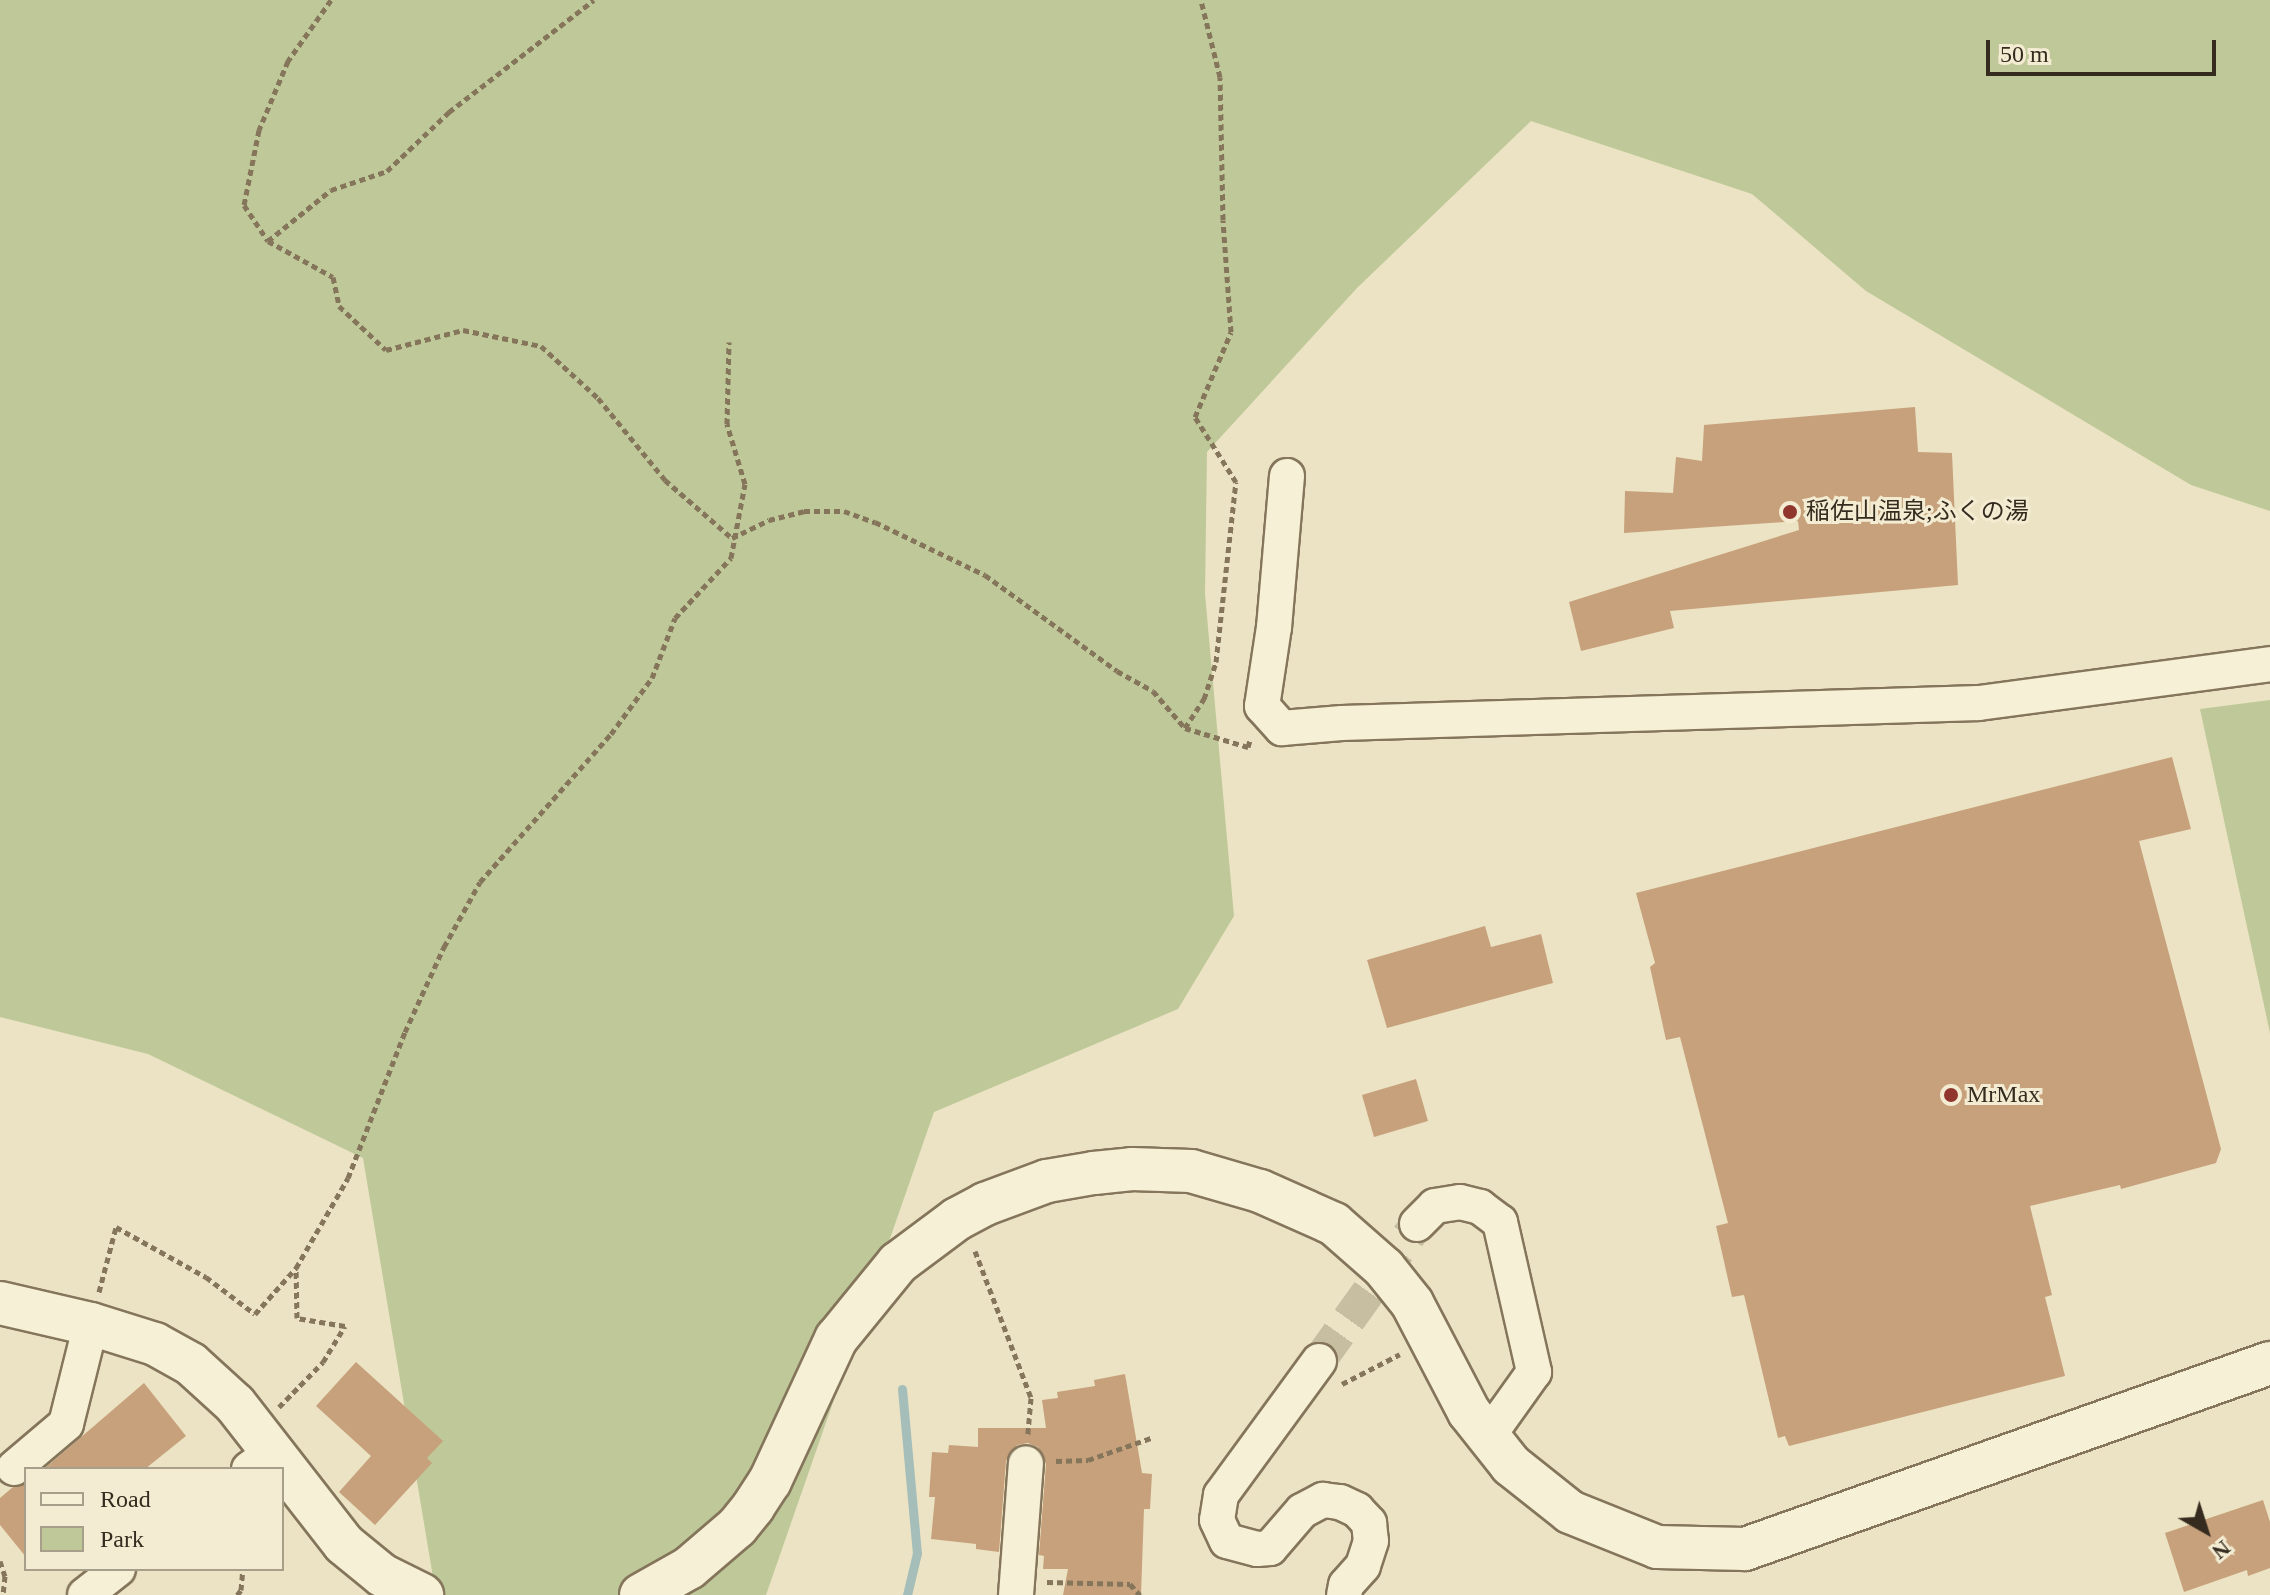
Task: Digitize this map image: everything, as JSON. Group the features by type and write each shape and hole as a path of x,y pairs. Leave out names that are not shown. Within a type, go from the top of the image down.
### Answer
{"street":[{"path":"1287,476 1274,627 1262,706 1282,728 1358,722 1979,703 2270,664"},
{"path":"641,1595 689,1568 737,1527 770,1481 824,1362 854,1312 898,1263 957,1219 1009,1193 1047,1181 1094,1173 1166,1169 1229,1180 1298,1206 1346,1234 1384,1268 1412,1303 1432,1336 1469,1412 1511,1465 1552,1499 1601,1526 1657,1547 1745,1549 2270,1363"},
{"path":"1417,1224 1435,1206 1460,1202 1480,1207 1500,1222 1534,1372 1487,1438"},
{"path":"0,1303 91,1324 155,1344 191,1364 235,1404 259,1451 274,1467"},
{"path":"14,1468 66,1424 91,1324"},
{"path":"1319,1361 1221,1495 1217,1520 1227,1541 1257,1549 1270,1548 1302,1511 1323,1500 1340,1502 1357,1510 1369,1523 1371,1541 1363,1566 1346,1585 1344,1595"},
{"path":"1017,1588 1026,1463"},
{"path":"284,1478 344,1544 382,1575 422,1595"},
{"path":"85,1595 115,1571"}],"path":[{"path":"331,0 288,61 259,130 244,205 268,241 333,277 339,306 386,350 463,330 541,346 598,398 665,480 732,538"},
{"path":"268,241 331,190 387,171 449,112 594,0"},
{"path":"1185,728 1204,699 1216,662 1236,482 1195,417 1231,332 1223,220 1220,77 1201,0"},
{"path":"91,1324 116,1227 206,1277 255,1314 296,1268 348,1178 405,1032 444,947 480,882 611,734 652,678 675,618 731,558 732,538 745,484 727,424 729,342"},
{"path":"732,538 769,520 804,511 844,511 875,522 985,575 1024,606 1057,624 1117,671 1153,691 1185,728 1248,747"},
{"path":"957,1219 977,1255 1007,1343 1031,1398 1026,1463 1088,1460 1151,1438"},
{"path":"259,1451 345,1326 297,1318 296,1268"},
{"path":"1298,1390 1345,1384 1432,1336"},
{"path":"0,1561 5,1576 3,1595"},
{"path":"237,1595 241,1590 243,1571"},
{"path":"1017,1588 1130,1584 1140,1595"}],"green space":[{"path":"0,0 2270,0 2270,511 2191,485 1866,291 1752,194 1531,121 1357,288 1207,452 1205,594 1234,916 1178,1009 934,1112 766,1595 436,1595 363,1158 148,1054 0,1017"},
{"path":"2270,700 2270,1033 2200,709"}],"building":[{"name":"稲佐山温泉;ふくの湯","path":"1915,407 1918,452 1952,453 1958,585 1670,611 1674,628 1581,651 1569,602 1799,530 1798,521 1624,533 1625,491 1673,493 1676,457 1702,461 1704,425"},
{"name":"MrMax","path":"2172,757 2191,829 2139,841 2221,1149 2216,1163 2121,1189 2120,1185 2030,1206 2052,1295 2045,1297 2065,1376 1789,1446 1785,1436 1778,1438 1744,1295 1732,1297 1716,1226 1728,1223 1680,1037 1666,1040 1650,967 1655,963 1636,893"},
{"path":"1485,926 1491,947 1541,934 1553,983 1387,1028 1367,960"},
{"path":"1416,1079 1428,1121 1374,1137 1362,1095"},
{"path":"356,1362 443,1441 427,1458 432,1463 375,1525 339,1492 371,1456 316,1406"},
{"path":"1125,1374 1142,1473 1152,1474 1150,1509 1144,1509 1141,1595 1063,1595 1068,1569 1043,1569 1044,1556 1039,1555 1046,1464 1038,1447 1028,1443 1017,1445 1006,1461 999,1552 976,1549 976,1544 931,1539 935,1497 929,1497 932,1452 948,1453 949,1445 978,1447 978,1428 1046,1428 1042,1400 1058,1398 1057,1392 1095,1386 1094,1380"},
{"path":"144,1383 186,1436 147,1467 46,1467"},
{"path":"24,1484 24,1555 0,1525 0,1498 13,1487"},
{"path":"2263,1500 2270,1522 2270,1568 2248,1576 2247,1570 2184,1592 2165,1533"}],"waterway":[{"path":"902,1389 917,1553 907,1595"}],"tunnel":[{"path":"1319,1361 1417,1224"}],"place":[{"name":"稲佐山温泉;ふくの湯","path":"1790,512"},
{"name":"MrMax","path":"1951,1095"}]}
